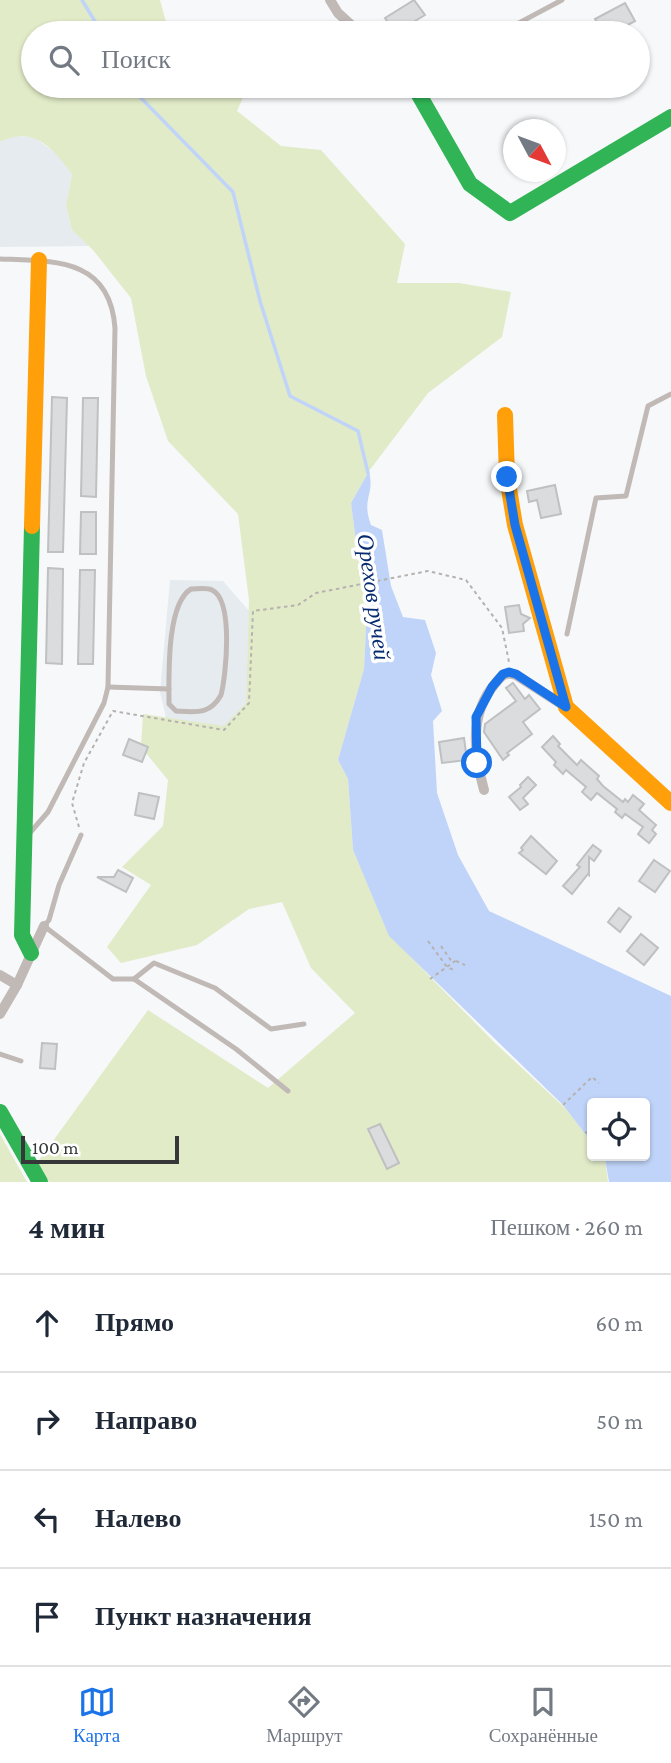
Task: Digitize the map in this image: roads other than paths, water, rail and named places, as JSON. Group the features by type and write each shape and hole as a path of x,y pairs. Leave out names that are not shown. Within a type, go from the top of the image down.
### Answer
{"street":[{"path":"330,0 347,21"},
{"path":"421,98 470,184 510,214 671,117"},
{"path":"31,953 22,935 39,260"},
{"path":"505,415 507,477 515,525 566,707"},
{"path":"484,790 477,763 476,717 492,687 503,674 509,672 566,707 671,803"},
{"path":"0,1014 17,985 44,926"},
{"path":"0,975 17,985"},
{"path":"0,1112 40,1182"}],"lane":[{"path":"523,21 562,0"},
{"path":"0,259 69,263 90,274 106,290 114,312 108,687 104,703 48,812 25,839"},
{"path":"567,634 596,498 626,496 648,406 671,394"},
{"path":"191,589 211,589 220,597 227,627 221,695 216,703 203,713 176,711 169,704 169,689 172,627 182,597 191,589"},
{"path":"108,687 169,689"},
{"path":"81,835 59,885 49,920 44,926 113,979 134,979 236,1049 288,1091"},
{"path":"134,979 153,963 215,988 271,1030 303,1024"},
{"path":"0,1054 21,1061"}],"water":[{"path":"369,471 368,516 371,525 382,530 391,586 403,617 425,620 436,653 431,675 442,711 433,721 437,793 458,855 489,911 671,996 671,1182 609,1182 605,1161 650,1161 650,1098 587,1098 587,1136 563,1105 389,936 353,850 348,779 338,760 364,669 368,586 355,534 351,503"}],"waterway":[{"name":"Орехов ручей","path":"82,0 95,21"},
{"name":"Орехов ручей","path":"141,98 233,192 260,301 290,396 358,431 368,473"}]}
